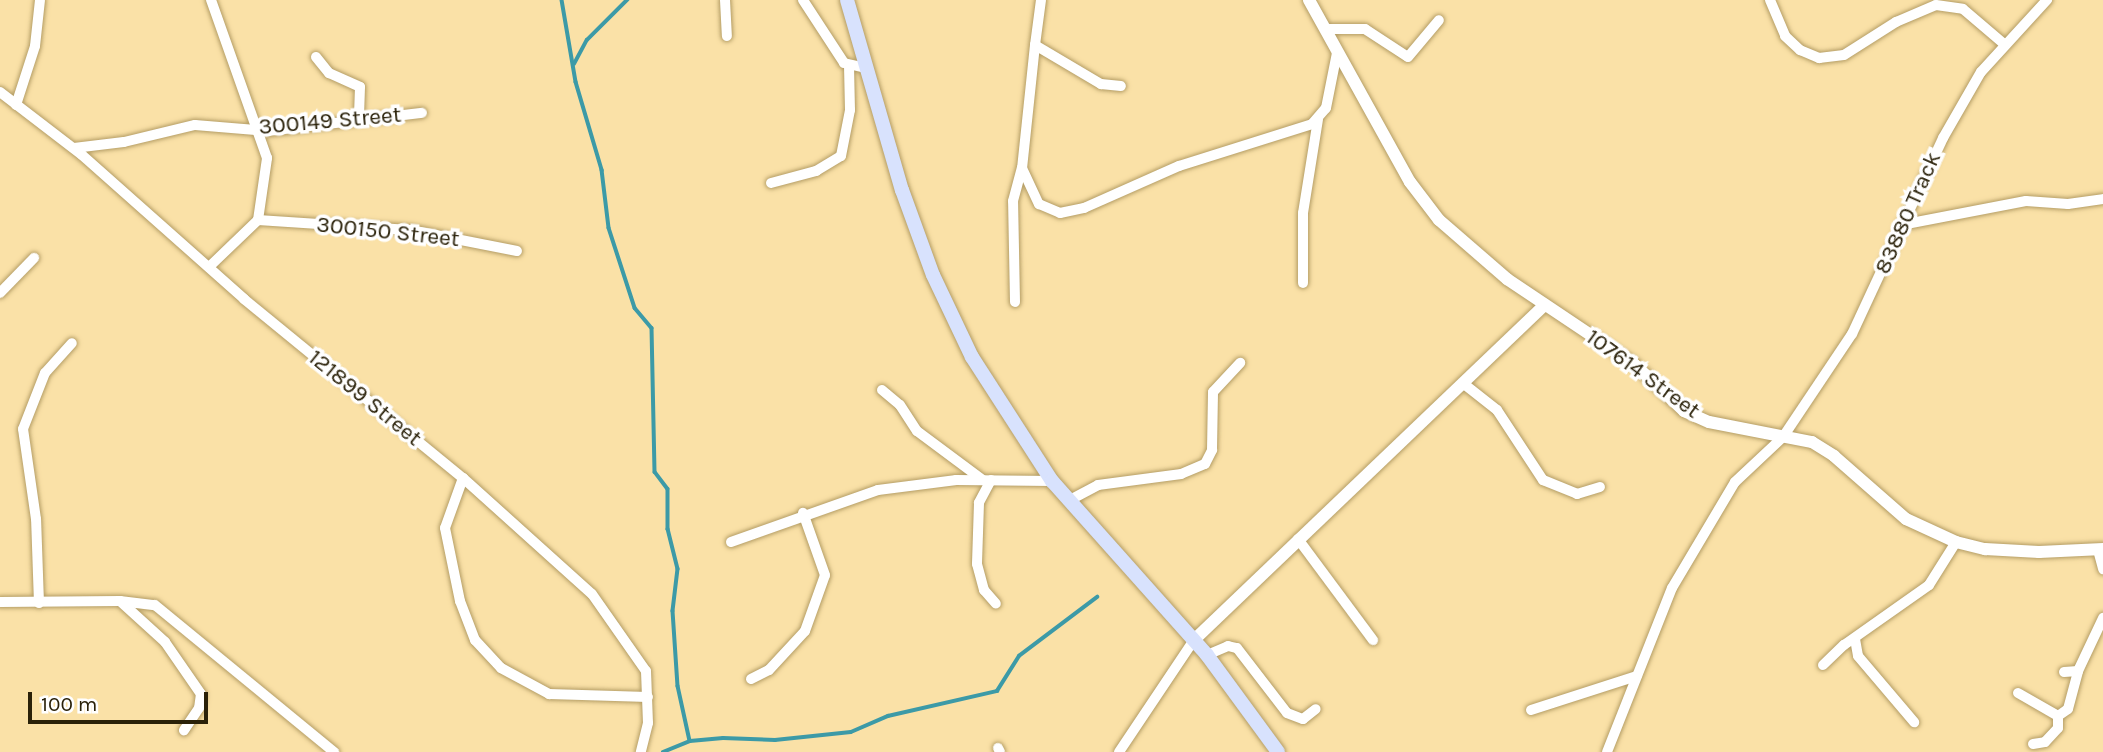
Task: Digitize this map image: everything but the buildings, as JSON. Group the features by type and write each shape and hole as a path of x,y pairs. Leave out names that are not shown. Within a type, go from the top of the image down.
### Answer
{"main road":[{"path":"847,0 866,68 933,275 972,357 1052,481 1207,655 1278,752"}],"street":[{"path":"16,104 35,46 40,0"},
{"path":"209,267 258,220 267,158 211,0"},
{"path":"725,0 727,36"},
{"path":"771,183 816,171 841,156 850,110 849,66 831,46 803,0"},
{"path":"1015,302 1012,220 1022,168 1041,0"},
{"name":"107614 Street","path":"1309,0 1427,207 1455,237 1545,305 1633,364 1695,418 1812,442 1834,456 1906,519 1956,542 1984,550 2101,550"},
{"path":"1770,0 1785,36 1800,50 1819,58 1844,55 1896,22 1936,5 1963,9 2004,44"},
{"name":"83880 Track","path":"1607,752 1672,588 1735,482 1783,437 1865,311 1901,225 1949,126 1981,72 2047,0"},
{"path":"1326,29 1365,29 1408,57 1439,20"},
{"path":"1035,45 1101,84 1121,86"},
{"path":"1303,283 1303,213 1318,119 1328,100 1337,53"},
{"path":"316,57 329,73 360,88 359,120"},
{"path":"849,66 866,68"},
{"name":"121899 Street","path":"0,92 74,148 209,267 463,478 597,600 643,663 648,697 648,723 641,752"},
{"name":"300149 Street","path":"74,148 124,142 195,125 257,130 422,113"},
{"path":"1022,168 1039,204 1054,213 1069,212 1180,166 1318,119"},
{"path":"1901,225 2026,201 2103,199"},
{"name":"300150 Street","path":"258,220 402,229 517,251"},
{"path":"0,293 34,258"},
{"path":"1118,752 1194,640 1545,305"},
{"path":"39,603 36,519 23,429 45,373 72,343"},
{"path":"1070,500 1098,485 1181,474 1205,464 1212,450 1213,392 1240,363"},
{"path":"1464,384 1497,410 1543,480 1577,494 1600,487"},
{"path":"882,390 900,405 917,431 987,480"},
{"path":"463,478 445,528 460,601 475,640 501,668 549,694 648,697"},
{"path":"731,542 803,513 878,490 987,480 1052,481"},
{"path":"987,480 979,503 977,564 984,590 996,604"},
{"path":"751,679 769,670 805,631 825,575 803,513"},
{"path":"1298,539 1373,640"},
{"path":"1823,665 1929,585 1956,542"},
{"path":"2101,550 2103,569"},
{"path":"120,601 165,642 201,694 199,708 184,730"},
{"path":"0,602 120,601 147,603 166,611 334,752"},
{"path":"2058,716 2068,709 2078,671 2094,646 2103,618"},
{"path":"1855,639 1864,663 1914,722"},
{"path":"1207,655 1228,646 1237,648 1287,713 1303,719 1316,709"},
{"path":"2064,672 2078,671"},
{"path":"1531,710 1637,676"},
{"path":"2018,694 2058,716"},
{"path":"2033,744 2045,742 2058,728 2058,716"}],"waterway":[{"path":"562,0 576,82 602,170 609,228 635,308 652,328 655,472 668,489 668,529 678,569 673,611 678,686 690,741"},
{"path":"574,64 587,40 627,0"},
{"path":"663,752 690,741 723,738 775,740 851,732 888,716 997,691 1019,656 1097,597"}]}
